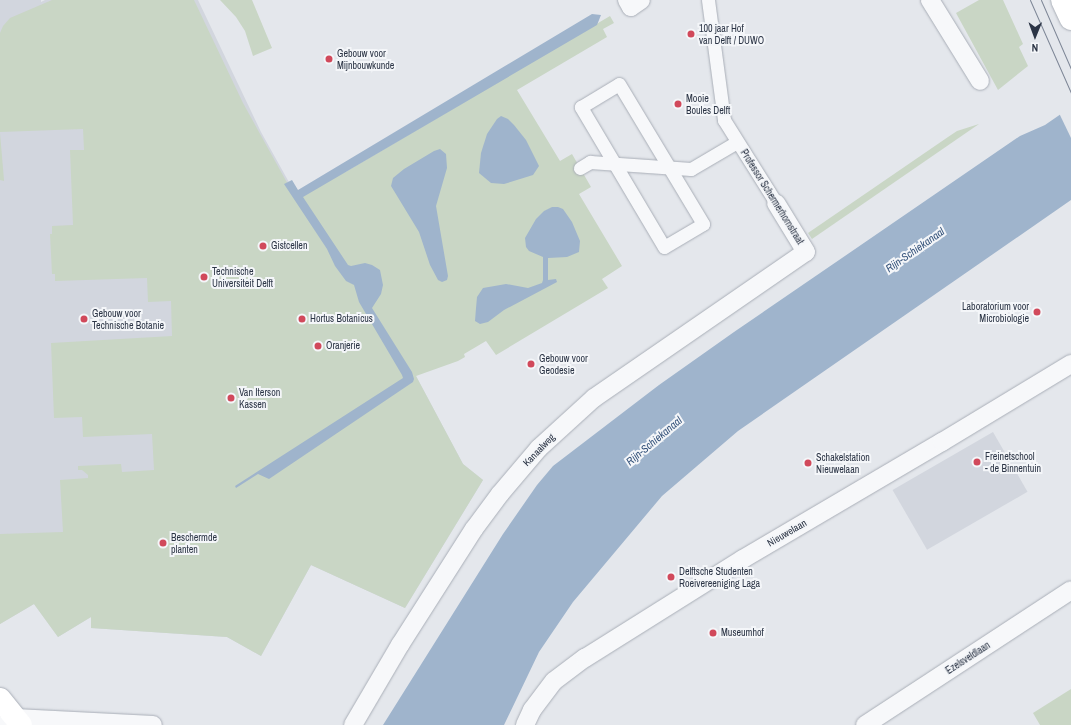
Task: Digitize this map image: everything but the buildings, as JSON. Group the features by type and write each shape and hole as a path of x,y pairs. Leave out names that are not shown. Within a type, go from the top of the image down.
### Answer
{"main road":[{"path":"1062,0 1071,19"},
{"path":"0,699 13,722"}],"street":[{"path":"627,0 631,7 641,0"},
{"name":"Professor Schermerhornstraat","path":"708,0 724,120 806,252"},
{"path":"930,0 980,81"},
{"path":"619,84 702,224 664,247 615,164 581,107 619,84"},
{"name":"Professor Schermerhornstraat","path":"580,168 590,162 691,169 737,142"},
{"name":"Kanaalweg","path":"353,725 400,645 474,529 500,494 539,448 594,398 806,252"},
{"name":"Nieuwelaan","path":"525,725 532,710 554,681 585,658 743,559 1071,364"},
{"name":"Ezelsveldlaan","path":"865,725 1071,590"},
{"path":"13,722 153,725"}],"shaded area":[{"name":"Hortus Botanicus","path":"0,0 41,0 41,2 45,0 198,0 261,132 295,193 416,376 463,464 483,480 405,608 311,565 261,656 227,637 91,628 91,617 58,637 34,604 0,624"},
{"name":"Freinetschool - de Binnentuin","path":"993,432 1028,492 927,550 893,490"}],"green space":[{"name":"Hortus Botanicus","path":"52,0 194,0 243,103 295,197 347,171 610,16 614,23 603,29 607,37 517,90 560,161 572,154 591,187 579,194 622,266 602,279 608,288 496,355 486,341 464,354 465,357 458,361 416,376 463,464 483,480 405,608 311,565 261,656 227,637 91,628 91,617 58,637 34,604 0,624 0,534 63,532 60,480 88,478 88,475 82,470 78,470 78,466 121,464 122,472 154,470 152,434 83,437 82,417 54,418 51,343 172,336 171,301 148,302 147,278 55,281 55,274 52,274 50,234 52,234 52,226 73,225 70,150 84,150 83,129 0,132 0,33 3,26 10,18"},
{"path":"220,0 252,0 272,48 253,56 245,31 236,17"},
{"path":"979,0 1003,0 1023,44 1019,47 1028,66 998,90 956,13"},
{"path":"979,124 812,239 808,233 957,131"},
{"path":"0,133 4,180 4,181 0,180"},
{"path":"1071,689 1071,725 1040,725 1033,713"}],"water":[{"path":"592,14 601,15 597,25 303,197 348,265 351,266 365,263 380,270 383,285 381,294 372,308 412,372 414,379 413,382 269,479 258,474 236,488 235,486 403,378 359,302 354,285 346,281 335,266 327,249 284,184 292,180 298,190"},
{"name":"Rijn-Schiekanaal","path":"1071,107 1071,200 738,431 662,496 573,602 539,652 504,725 383,725 503,534 537,485 553,466 659,385 734,332 1020,136 1045,125"},
{"path":"501,116 508,119 526,140 539,166 533,175 504,184 491,183 479,173 481,153 487,134 497,119"},
{"path":"440,149 446,154 447,168 436,206 448,276 447,280 442,282 438,280 430,265 419,232 391,186 393,178 404,169"},
{"path":"552,207 563,209 572,222 580,241 579,252 567,257 548,258 548,280 556,279 557,282 504,310 488,322 480,324 475,321 477,297 483,288 506,284 528,288 542,283 543,257 529,251 526,247 525,238 536,219 544,211"}],"pier":[{"path":"1071,105 1071,138 1059,113"}],"tram line":[{"path":"1030,0 1071,93"},
{"path":"1041,0 1071,69"}],"place":[{"name":"100 jaar Hof van Delft / DUWO","path":"691,34"},
{"name":"Gebouw voor Mijnbouwkunde","path":"329,59"},
{"name":"Mooie Boules Delft","path":"678,104"},
{"name":"Gistcellen","path":"263,246"},
{"name":"Technische Universiteit Delft","path":"204,277"},
{"name":"Laboratorium voor Microbiologie","path":"1037,312"},
{"name":"Gebouw voor Technische Botanie","path":"84,319"},
{"name":"Hortus Botanicus","path":"302,319"},
{"name":"Oranjerie","path":"318,346"},
{"name":"Gebouw voor Geodesie","path":"531,364"},
{"name":"Van Iterson Kassen","path":"231,398"},
{"name":"Freinetschool - de Binnentuin","path":"977,462"},
{"name":"Schakelstation Nieuwelaan","path":"808,463"},
{"name":"Beschermde planten","path":"163,543"},
{"name":"Delftsche Studenten Roeivereeniging Laga","path":"671,577"},
{"name":"Museumhof","path":"713,633"}]}
